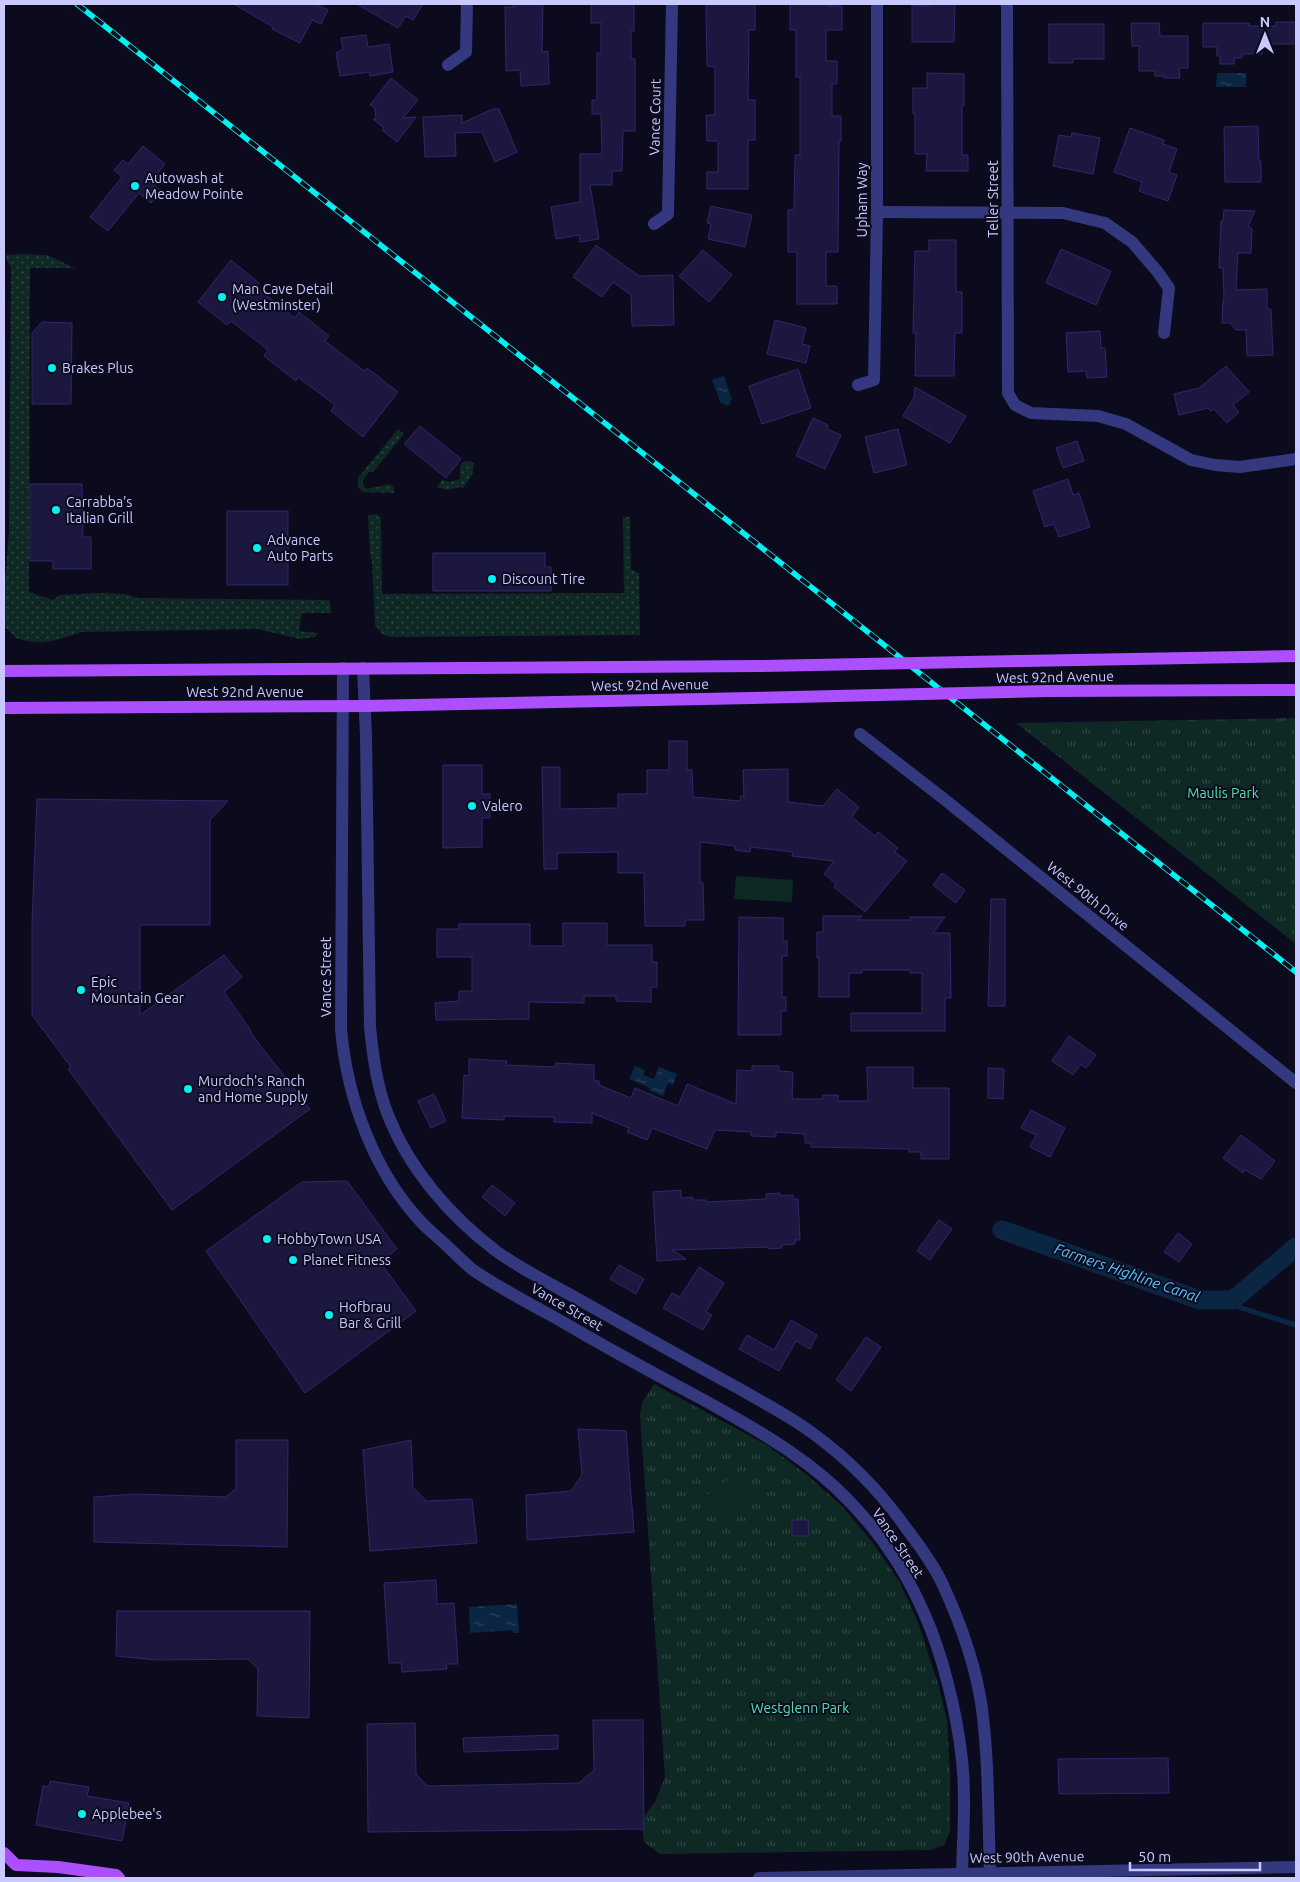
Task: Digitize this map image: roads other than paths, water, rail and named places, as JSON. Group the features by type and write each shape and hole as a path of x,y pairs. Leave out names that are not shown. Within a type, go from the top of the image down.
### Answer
{"main road":[{"name":"West 92nd Avenue","path":"4,672 761,666 1296,656"},
{"name":"West 92nd Avenue","path":"4,708 366,706 1048,691 1296,690"},
{"path":"4,1853 16,1865 58,1867 119,1878"}],"street":[{"path":"448,65 466,52 467,4"},
{"name":"Vance Court","path":"654,224 668,214 672,4"},
{"name":"Upham Way","path":"858,385 874,380 878,212 878,4"},
{"name":"Teller Street","path":"1007,4 1008,394 1015,405 1030,413 1098,416 1126,424 1191,460 1214,465 1240,466 1296,459"},
{"path":"878,212 1063,213 1105,223 1132,242 1157,270 1169,288 1164,334"},
{"name":"Vance Street","path":"343,668 341,1029 344,1058 351,1087 378,1159 392,1183 423,1223 472,1268 612,1350 767,1436 836,1488 862,1516 896,1561 916,1596 925,1613 942,1667 955,1716 962,1762 964,1821 962,1874"},
{"name":"Vance Street","path":"363,668 366,706 370,1027 373,1060 378,1084 387,1114 401,1144 418,1171 436,1194 463,1222 497,1251 547,1282 798,1422 846,1460 890,1504 918,1543 942,1582 970,1653 979,1693 985,1737 990,1873"},
{"name":"West 90th Drive","path":"860,734 960,812 1296,1083"},
{"name":"West 90th Avenue","path":"759,1878 1296,1867"}],"water":[{"path":"1217,73 1246,73 1246,87 1216,87"},
{"path":"724,376 732,400 730,401 731,404 725,406 724,403 721,404 712,380"},
{"path":"635,1066 645,1070 643,1075 654,1079 659,1067 677,1074 673,1085 668,1083 663,1096 629,1079"},
{"path":"517,1604 519,1633 513,1633 512,1630 470,1633 469,1607"}],"waterway":[{"name":"Farmers Highline Canal","path":"1002,1230 1200,1300 1233,1300 1296,1247"},
{"path":"1235,1306 1296,1325"}],"railway":[{"path":"77,4 1296,972"}],"place":[{"name":"Autowash at Meadow Pointe","path":"135,186"},
{"name":"Man Cave Detail (Westminster)","path":"222,297"},
{"name":"Brakes Plus","path":"52,368"},
{"name":"Carrabba's Italian Grill","path":"56,510"},
{"name":"Advance Auto Parts","path":"257,548"},
{"name":"Discount Tire","path":"492,579"},
{"name":"Valero","path":"472,806"},
{"name":"Epic Mountain Gear","path":"81,990"},
{"name":"Murdoch's Ranch and Home Supply","path":"188,1089"},
{"name":"HobbyTown USA","path":"267,1239"},
{"name":"Planet Fitness","path":"293,1260"},
{"name":"Hofbrau Bar & Grill","path":"329,1315"},
{"name":"Applebee's","path":"82,1814"}],"park label":[{"name":"Maulis Park","path":"1223,793"},
{"name":"Westglenn Park","path":"800,1708"}]}
